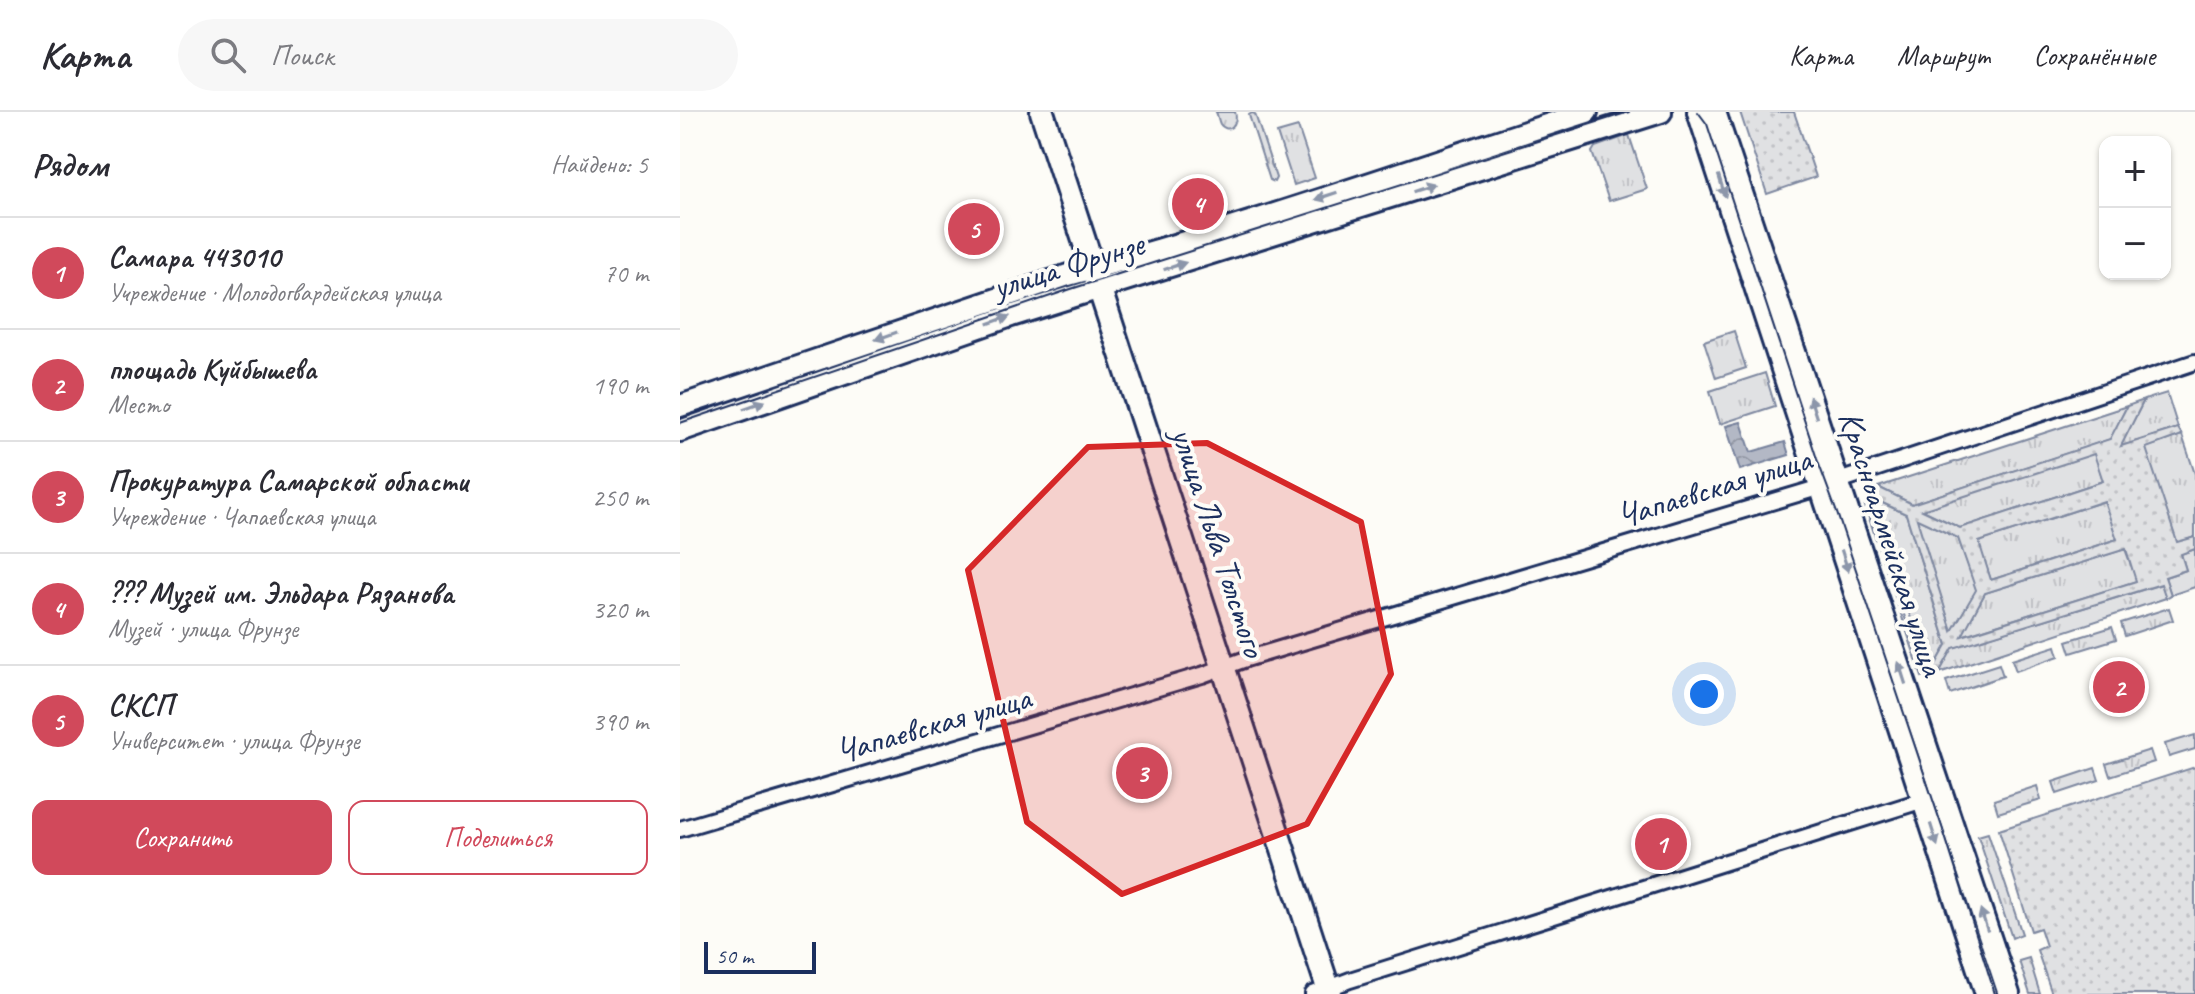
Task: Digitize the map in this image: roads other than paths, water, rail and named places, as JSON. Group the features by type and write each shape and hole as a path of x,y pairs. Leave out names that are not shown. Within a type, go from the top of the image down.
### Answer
{"main road":[{"name":"улица Льва Толстого","path":"1042,112 1330,989"},
{"name":"улица Фрунзе","path":"680,431 1011,316 1097,278 1287,209 1587,112"},
{"name":"улица Фрунзе","path":"680,406 1053,279 1097,278 1661,112"},
{"name":"Красноармейская улица","path":"1698,112 1829,484"},
{"name":"Красноармейская улица","path":"1715,112 1829,484 1932,797 1986,994"},
{"name":"Красноармейская улица","path":"1932,797 2009,994"}],"street":[{"name":"Чапаевская улица","path":"680,829 1202,675 1246,659 1829,484 2195,362"},
{"path":"1330,989 1932,797"}],"water":[{"path":"1741,422 1751,452 1785,442 1789,455 1740,470 1726,426"}],"tram line":[{"path":"680,423 1071,289 1629,112"},
{"path":"1698,112 1707,124 1995,994"}],"place":[{"name":"??? Музей им. Эльдара Рязанова","path":"1198,204"},
{"name":"СКСП","path":"974,229"},
{"name":"площадь Куйбышева","path":"2119,687"},
{"name":"Прокуратура Самарской области","path":"1142,773"},
{"name":"Самара 443010","path":"1661,844"}]}
